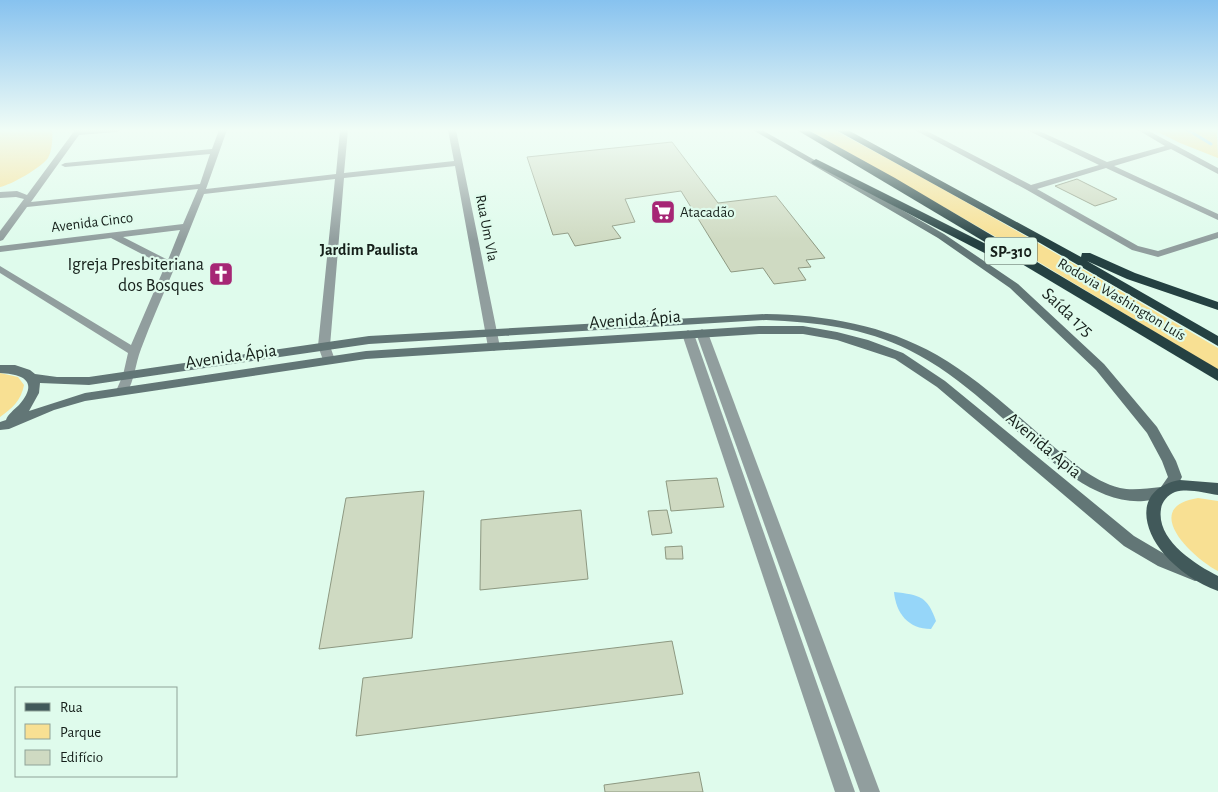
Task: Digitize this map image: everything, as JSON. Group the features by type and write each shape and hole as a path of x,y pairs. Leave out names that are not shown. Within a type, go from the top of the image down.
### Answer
{"highway":[{"path":"826,167 929,218 1148,334"},
{"name":"Rodovia Washington Luís","path":"868,167 1218,376"},
{"name":"Rodovia Washington Luís","path":"911,167 1218,342"},
{"path":"941,183 1123,273 1170,291 1218,306"}],"main road":[{"path":"1211,582 1175,555 1158,534 1151,514 1155,498 1165,491 1184,485 1218,490"}],"street":[{"path":"0,238 52,167"},
{"path":"122,391 129,375 134,352 172,266 210,167"},
{"path":"329,360 324,346 342,167"},
{"path":"0,195 17,194 27,201 202,189 341,177 426,167"},
{"name":"Rua Um Vla","path":"460,167 493,333 494,347"},
{"name":"Saída 175","path":"824,167 969,254 1014,286 1061,329 1100,367 1152,430 1169,460 1175,477 1165,491"},
{"path":"990,167 1135,248 1158,254 1218,235"},
{"path":"1030,188 1097,167"},
{"path":"1107,167 1218,217"},
{"name":"Avenida Cinco","path":"0,249 188,226"},
{"path":"112,235 172,266"},
{"path":"0,269 134,352"},
{"name":"Avenida Ápia","path":"0,369 23,371 32,378 57,381 89,381 369,340 766,316 799,317 867,328 905,343 933,357 958,374 1070,468 1099,486 1122,494 1165,491"},
{"name":"Avenida Ápia","path":"2,427 50,407 85,397 366,355 759,330 803,330 864,343 899,356 941,384 1129,541 1163,561 1211,582"},
{"path":"695,334 845,792"},
{"path":"695,334 870,792"},
{"path":"2,427 20,413 31,400 35,388 32,378"}],"green space":[{"path":"0,167 39,167 11,183 0,187"},
{"path":"874,167 903,167 1218,348 1218,370 1017,249"},
{"path":"0,373 18,377 24,385 21,395 15,404 0,417"},
{"path":"1198,498 1218,501 1218,571 1195,555 1176,533 1172,521 1173,511 1181,503"}],"water":[{"path":"894,592 910,594 926,602 936,621 931,629 916,626 905,618 897,607"}],"building":[{"path":"530,167 691,167 718,203 776,196 825,258 806,260 811,267 798,268 806,280 774,284 763,268 731,272 681,191 625,199 635,222 612,226 621,238 575,246 568,233 553,235"},
{"path":"1077,179 1117,199 1095,206 1055,186"},
{"path":"717,478 724,507 671,511 666,481"},
{"path":"424,491 412,638 319,649 346,498"},
{"path":"581,510 588,579 480,590 481,520"},
{"path":"667,510 672,533 652,535 648,511"},
{"path":"682,546 683,559 666,559 665,547"},
{"path":"672,641 683,694 356,736 363,678"},
{"path":"699,772 703,792 605,792 604,785"}],"place":[{"name":"Atacadão","path":"663,212"},
{"name":"Igreja Presbiteriana dos Bosques","path":"221,274"}],"district":[{"name":"Jardim Paulista","path":"369,249"}]}
